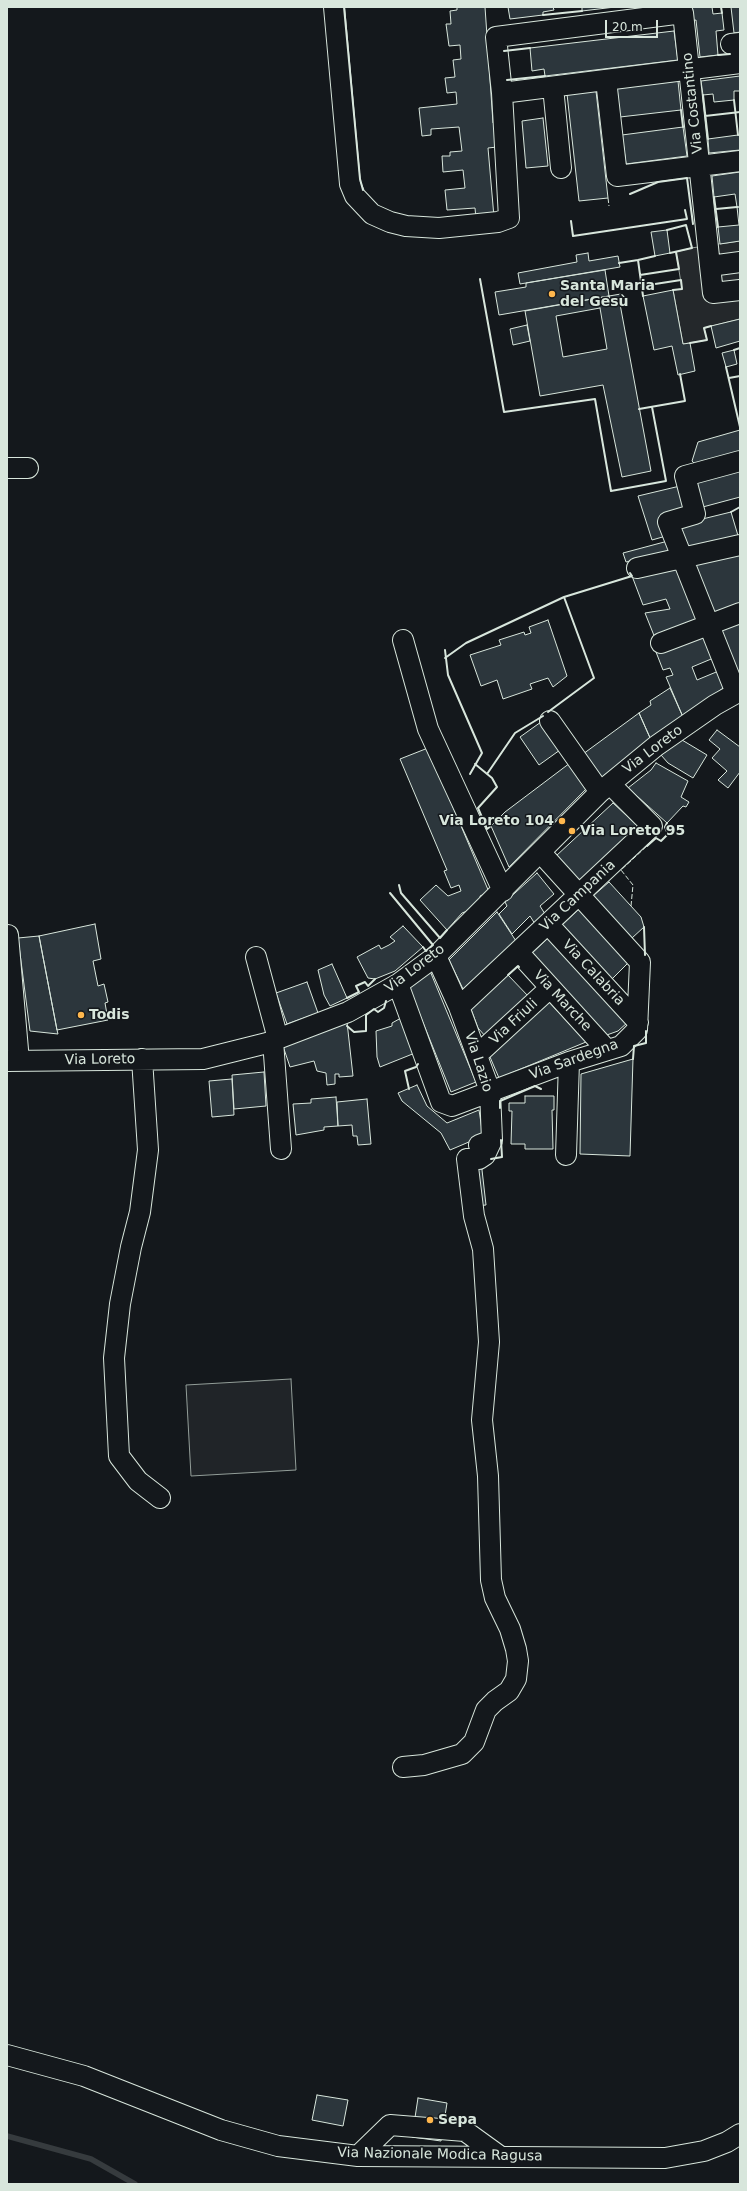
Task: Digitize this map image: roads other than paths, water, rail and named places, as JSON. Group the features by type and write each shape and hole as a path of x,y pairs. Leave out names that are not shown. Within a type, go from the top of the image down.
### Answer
{"street":[{"path":"334,7 350,184 355,196 372,214 390,222 406,226 440,228 498,222 509,218 502,93 740,63"},
{"name":"Via Costantino","path":"502,93 496,37 683,13 713,293 740,290"},
{"path":"606,80 617,176 740,161"},
{"path":"553,87 561,168"},
{"path":"710,266 740,262"},
{"path":"738,692 668,522 695,514 685,476 740,461"},
{"path":"7,468 28,468"},
{"path":"637,568 740,545"},
{"path":"661,643 710,626 740,613"},
{"path":"403,640 428,729 503,891"},
{"name":"Via Loreto","path":"13,1061 204,1058 276,1040 348,1012 398,984 436,956 605,788 656,746 738,692"},
{"path":"550,721 605,788"},
{"name":"Via Campania","path":"459,1007 652,826 605,788"},
{"path":"541,853 579,895"},
{"name":"Via Sardegna","path":"398,984 441,1102 452,1106 569,1062 621,1046 637,1030 640,962 579,895"},
{"name":"Via Calabria","path":"548,924 638,1022"},
{"path":"8,935 13,1061"},
{"name":"Via Marche","path":"518,952 607,1050"},
{"name":"Via Lazio","path":"436,956 459,1007 478,1055 490,1091 492,1140"},
{"path":"256,957 276,1040 281,1149"},
{"name":"Via Friuli","path":"478,1055 550,988"},
{"path":"142,1059 148,1150 140,1212 131,1247 120,1304 114,1358 119,1456 138,1481 160,1498"},
{"path":"566,1155 569,1062"},
{"path":"459,1153 492,1140"},
{"path":"403,1767 424,1765 462,1754 474,1742 486,1710 495,1700 509,1691 516,1679 518,1661 516,1649 510,1629 495,1598 491,1580 488,1476 482,1420 488,1342 483,1249 474,1216 467,1159 479,1158 485,1155 492,1140"},
{"name":"Via Nazionale Modica Ragusa","path":"7,2055 84,2076 221,2130 278,2146 358,2156 664,2158 704,2151 727,2142 740,2134"},
{"path":"358,2156 390,2125 465,2131 501,2157"}],"waterway":[{"path":"7,2136 91,2159 135,2184"}],"place":[{"name":"Santa Maria del Gesù","path":"552,294"},
{"name":"Via Loreto 104","path":"562,821"},
{"name":"Via Loreto 95","path":"572,831"},
{"name":"Todis","path":"81,1015"},
{"name":"Sepa","path":"430,2120"}]}
